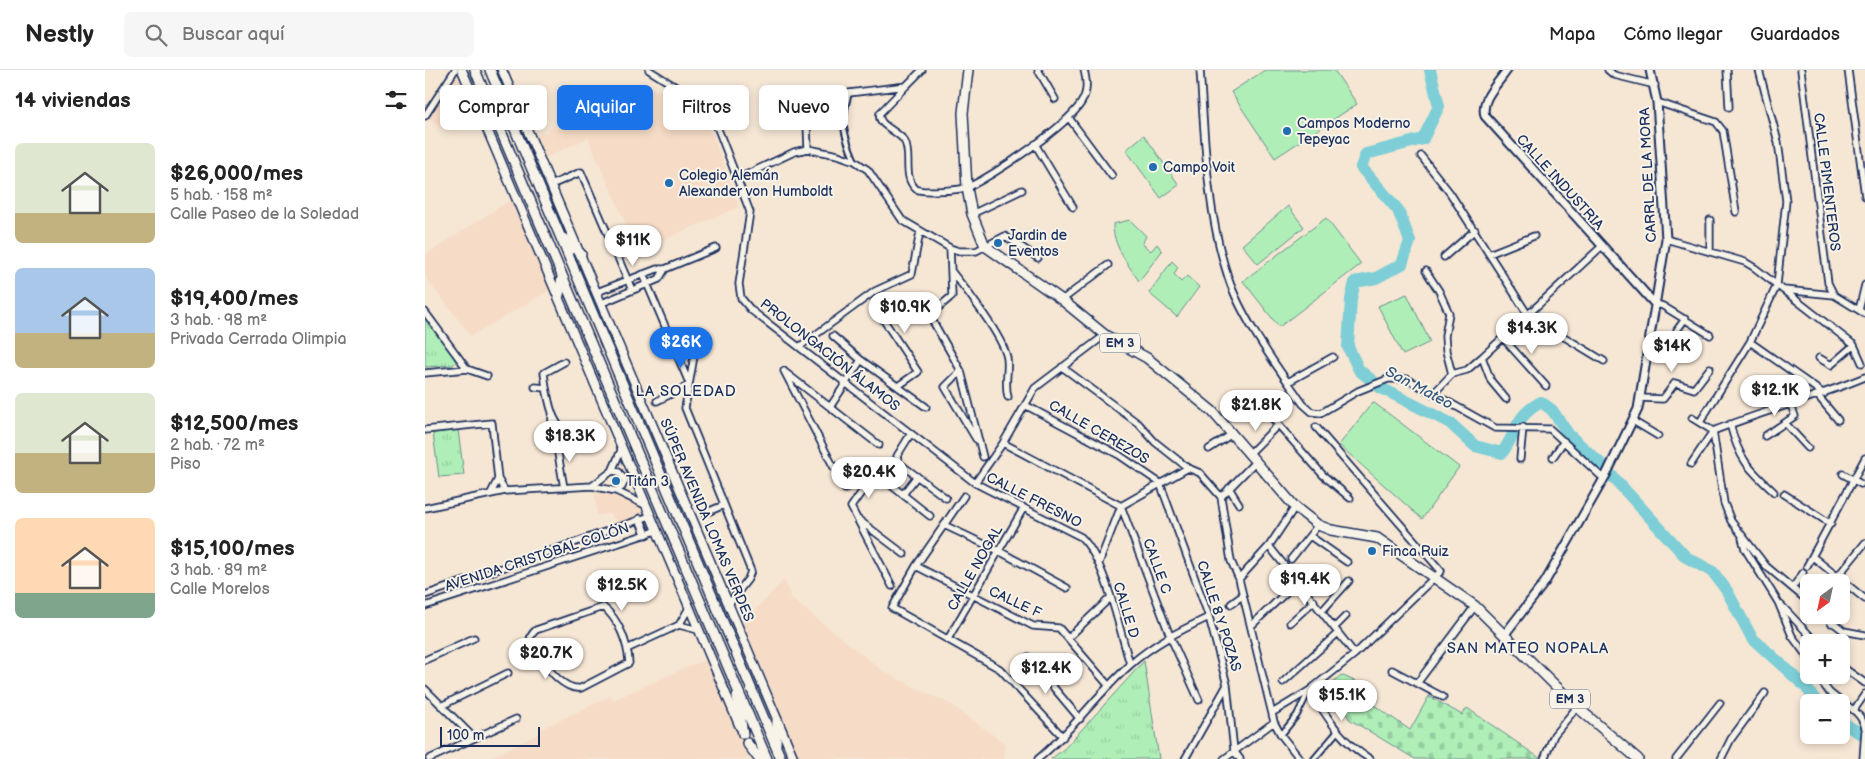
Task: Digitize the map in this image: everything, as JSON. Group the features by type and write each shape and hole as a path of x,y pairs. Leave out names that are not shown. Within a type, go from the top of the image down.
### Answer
{"main road":[{"path":"463,70 623,446 656,531 747,743 752,759"},
{"path":"475,70 767,759"},
{"name":"SÚPER AVENIDA LOMAS VERDES","path":"490,70 782,758"},
{"name":"SÚPER AVENIDA LOMAS VERDES","path":"502,70 597,292 727,605 794,759"},
{"path":"968,70 963,112 967,188 972,214 985,246"},
{"path":"560,235 581,254"},
{"name":"EM 3","path":"985,246 1062,300 1105,335 1147,358 1212,411 1295,507 1317,528 1377,538 1389,544 1475,606 1577,707 1638,759"},
{"path":"559,295 562,277"},
{"path":"735,681 743,734"},
{"path":"776,747 777,720"},
{"path":"747,743 759,759"}],"street":[{"path":"425,116 455,70"},
{"name":"PROLONGACIÓN ÁLAMOS","path":"649,70 703,104 718,129 749,212 739,284 741,298 751,310 975,484"},
{"path":"922,70 878,117 880,122 902,136 906,144 908,178 919,190 967,188 1035,144 1069,118 1082,102 1087,86 1084,70"},
{"path":"1038,70 1055,99"},
{"path":"1200,70 1210,208 1228,277 1255,332 1288,382 1312,412 1321,413 1358,391 1388,379 1407,379 1435,392 1495,428 1507,430 1522,427 1550,429 1605,477"},
{"name":"CALLE INDUSTRIA","path":"1507,70 1485,101 1483,109 1485,116 1653,303"},
{"path":"1608,70 1614,75 1655,85"},
{"name":"CARRL DE LA MORA","path":"1505,634 1545,582 1605,477 1633,422 1639,398 1653,303 1665,239 1657,102 1651,70"},
{"path":"1727,70 1729,107"},
{"path":"1700,422 1750,342 1777,285 1786,201 1778,142 1759,70"},
{"name":"CALLE PIMENTEROS","path":"1801,70 1828,283 1834,295"},
{"path":"1848,70 1865,194"},
{"path":"808,149 807,125 834,100 849,94 907,86"},
{"path":"849,94 842,119 844,134 855,161"},
{"path":"1657,102 1716,122 1723,131 1736,212"},
{"path":"1069,118 1111,176"},
{"path":"1035,144 1073,207"},
{"path":"737,179 794,152 808,149 855,161 868,170 902,220 950,248 967,252 1005,236 1037,258"},
{"path":"1421,156 1450,193 1475,230 1528,315 1604,361"},
{"path":"551,185 581,172 632,290"},
{"path":"972,214 1021,190"},
{"path":"1709,220 1710,252"},
{"path":"1444,256 1475,230"},
{"path":"799,347 875,292 912,274 920,232"},
{"path":"1489,254 1534,236"},
{"path":"1665,239 1745,262 1854,345 1862,363"},
{"path":"1435,392 1452,374 1467,370 1482,357 1601,246"},
{"path":"597,292 657,269 665,269 716,248"},
{"path":"950,248 952,296 933,312 931,318 961,371 983,457"},
{"path":"1062,300 1107,264"},
{"path":"602,304 659,279 665,269"},
{"path":"1426,271 1439,291 1449,313 1445,336 1446,351 1452,374"},
{"path":"952,272 966,288 1001,342 1007,358 1005,384 1008,396"},
{"path":"643,274 689,385"},
{"path":"1859,310 1865,285"},
{"path":"1784,290 1834,295 1865,314"},
{"path":"1653,303 1663,306 1710,335"},
{"path":"875,307 918,372 897,386"},
{"path":"425,312 467,370"},
{"path":"1677,330 1685,319"},
{"path":"975,484 1003,443 1035,388 1105,335"},
{"path":"833,336 861,360 926,407"},
{"path":"1503,338 1546,386"},
{"path":"1750,342 1821,395 1838,420"},
{"path":"1819,358 1831,365 1854,345"},
{"path":"694,356 685,408 751,571 727,605"},
{"path":"1288,382 1333,357"},
{"path":"1482,357 1491,381 1506,399"},
{"path":"830,407 861,360"},
{"path":"564,362 544,373 552,415 551,435 556,442 564,488"},
{"path":"1063,367 1139,424 1155,442 1188,468 1200,473 1221,496 1231,561 1239,579 1274,722 1281,735 1300,759"},
{"path":"1639,398 1663,399 1675,383 1694,390 1710,368"},
{"path":"425,374 467,370 487,376"},
{"path":"845,489 784,371 879,445"},
{"path":"961,371 945,387 980,445"},
{"path":"1691,464 1713,431 1821,395 1865,377"},
{"path":"657,401 689,385"},
{"path":"535,387 546,388"},
{"path":"1251,394 1323,474 1351,498"},
{"name":"CALLE CEREZOS","path":"1025,405 1119,455 1160,483"},
{"path":"1765,436 1795,416 1791,405"},
{"path":"1692,418 1713,431 1724,503 1731,521 1766,566 1800,594"},
{"path":"1633,422 1658,436"},
{"path":"425,430 492,423 498,479 505,491"},
{"path":"1785,423 1807,448"},
{"path":"1730,424 1739,455 1751,471 1774,492"},
{"path":"1221,496 1278,425"},
{"path":"1272,713 1310,690 1355,654 1435,579 1441,569 1316,427"},
{"path":"1520,459 1522,427"},
{"path":"1209,449 1232,434"},
{"path":"910,435 897,456 899,463 946,498"},
{"path":"1553,458 1564,441"},
{"path":"1003,443 1121,506"},
{"path":"592,486 612,471 623,446"},
{"path":"1807,566 1865,458"},
{"path":"1099,563 1121,506 1188,468"},
{"path":"612,471 619,472 625,481 622,487 616,491"},
{"path":"892,586 851,507 873,476 877,474 904,493 931,516"},
{"path":"1843,474 1861,484"},
{"path":"904,493 917,476"},
{"path":"491,494 498,479"},
{"name":"CALLE 8 Y POZAS","path":"1160,483 1209,617 1227,685 1234,751"},
{"name":"CALLE FRESNO","path":"975,484 1081,537 1089,544 1099,563"},
{"path":"425,507 505,491 592,486 616,491 645,504"},
{"path":"1229,488 1239,504"},
{"path":"1784,494 1831,524"},
{"path":"964,496 889,609 948,639 1000,669 1063,737"},
{"path":"705,513 724,505"},
{"name":"CALLE C","path":"1121,506 1170,636 1199,700"},
{"path":"1239,579 1269,546 1295,507"},
{"name":"CALLE NOGAL","path":"948,639 1023,509"},
{"name":"AVENIDA CRISTÓBAL COLÓN","path":"425,595 650,516"},
{"path":"857,518 904,554"},
{"path":"640,519 646,534"},
{"path":"944,525 999,551 1067,588"},
{"path":"1291,559 1317,528"},
{"name":"AVENIDA CRISTÓBAL COLÓN","path":"425,606 656,531"},
{"path":"1310,536 1347,562"},
{"path":"1742,536 1745,550 1778,602 1792,636 1800,647"},
{"path":"1840,574 1865,544"},
{"path":"1269,546 1355,654"},
{"path":"1813,557 1833,574"},
{"name":"CALLE D","path":"1099,563 1130,664"},
{"name":"CALLE F","path":"916,566 1033,626 1059,628 1109,686"},
{"path":"1793,587 1803,573"},
{"path":"1251,626 1298,581"},
{"path":"1322,611 1349,581"},
{"path":"1850,587 1864,598"},
{"path":"1231,604 1242,596"},
{"path":"1068,638 1110,598"},
{"path":"1290,623 1314,601"},
{"path":"1778,602 1808,634"},
{"path":"1418,682 1475,606"},
{"path":"603,607 615,620 629,648 629,662 624,666 577,689 561,680 529,642 531,634 536,630 603,607"},
{"path":"629,648 679,625 689,608"},
{"path":"1283,682 1336,630 1346,616"},
{"path":"1038,759 1063,737 1130,664 1170,636 1209,617"},
{"path":"1833,624 1844,631 1865,635"},
{"path":"679,625 698,630"},
{"path":"425,660 474,638"},
{"path":"1028,657 1080,719"},
{"path":"1392,670 1418,682 1443,697"},
{"path":"1850,672 1865,682"},
{"path":"441,706 508,673"},
{"path":"1824,684 1828,691 1854,710 1865,726 1863,756"},
{"path":"1185,759 1227,685"},
{"path":"425,690 473,738"},
{"path":"1310,690 1337,732 1357,752 1370,759"},
{"path":"1281,735 1297,716 1310,690"},
{"path":"1721,759 1731,739 1765,693"},
{"path":"1854,710 1865,694"},
{"path":"425,702 433,698"},
{"path":"1676,759 1720,703"},
{"path":"1544,759 1554,735 1577,707"},
{"path":"429,759 516,719"},
{"path":"1224,759 1274,722"},
{"path":"1314,759 1337,732"},
{"path":"1234,751 1240,759"}],"shaded area":[{"path":"456,73 462,85 448,85"},
{"name":"Colegio Alemán Alexander von Humboldt","path":"653,88 655,91 663,88 663,130 709,130 739,207 638,251 588,138 542,159 533,137 548,132 548,129 554,127 557,130 653,130"},
{"path":"440,97 440,127 426,118"},
{"path":"515,197 553,288 471,336 425,277 425,255"},
{"path":"594,487 645,505 650,515 619,526 611,514 597,515"},
{"path":"784,580 792,599 884,672 952,705 1005,744 1004,759 796,759 740,626"},
{"path":"706,659 749,759 488,759 540,733 539,730 611,696 613,700"}],"green space":[{"name":"Campos Moderno Tepeyac","path":"1265,70 1334,70 1357,104 1275,158 1231,92"},
{"name":"Campo Voit","path":"1144,135 1179,185 1161,198 1126,150"},
{"path":"1288,206 1304,227 1258,264 1242,245"},
{"path":"1326,218 1361,264 1279,327 1243,281"},
{"path":"1130,220 1146,236 1142,244 1151,251 1157,244 1162,251 1139,281 1121,254 1115,240 1113,224"},
{"path":"1172,261 1178,267 1174,274 1181,282 1187,276 1199,287 1177,317 1149,293"},
{"path":"1407,294 1430,342 1403,355 1378,306"},
{"path":"425,317 454,357 456,362 453,365 425,367"},
{"path":"1373,402 1459,467 1422,519 1339,445"},
{"path":"458,430 464,475 439,477 433,433"},
{"path":"1144,661 1159,759 1051,759 1065,748"},
{"path":"1341,675 1377,691 1371,703 1410,730 1429,696 1462,715 1467,708 1541,759 1415,759 1349,719 1331,684"}],"waterway":[{"name":"San Mateo","path":"1430,70 1439,106 1423,139 1366,154 1361,167 1398,210 1410,241 1402,264 1376,278 1355,282 1351,299 1348,347 1359,370 1381,388 1450,423 1475,446 1502,453 1525,413 1541,402 1552,410 1569,435 1602,465 1686,557 1713,572 1727,591 1752,638 1805,686 1811,694"},
{"name":"San Mateo","path":"1850,727 1865,736"}],"place":[{"name":"Campos Moderno Tepeyac","path":"1287,131"},
{"name":"Campo Voit","path":"1153,167"},
{"name":"Colegio Alemán Alexander von Humboldt","path":"669,183"},
{"name":"Jardin de Eventos","path":"998,243"},
{"name":"Titán 3","path":"616,481"},
{"name":"Finca Ruiz","path":"1372,551"}],"district":[{"name":"LA SOLEDAD","path":"686,391"},
{"name":"SAN MATEO NOPALA","path":"1528,648"}]}
